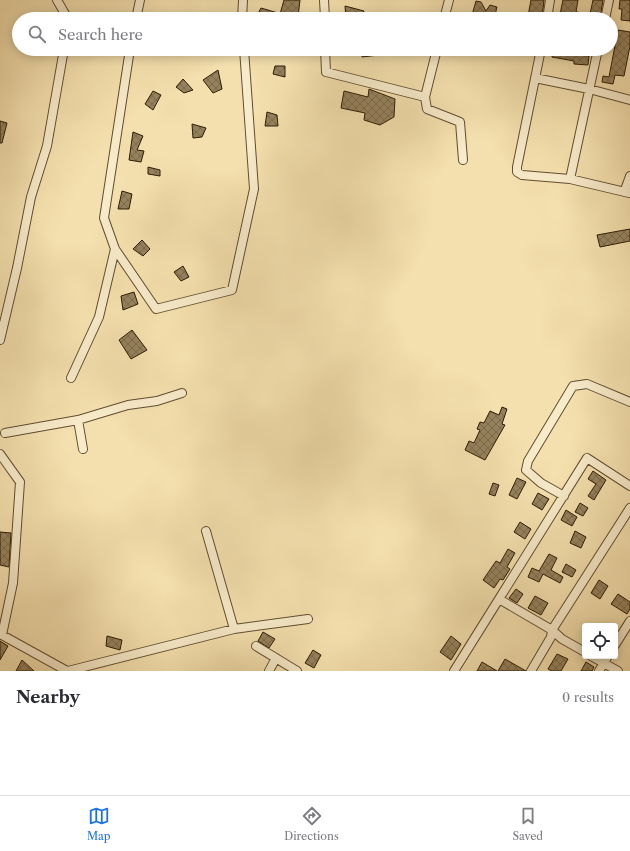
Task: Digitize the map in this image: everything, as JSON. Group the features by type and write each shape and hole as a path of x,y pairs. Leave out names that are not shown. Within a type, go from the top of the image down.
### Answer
{"street":[{"path":"56,0 64,12"},
{"path":"137,12 140,0"},
{"path":"242,12 243,0"},
{"path":"324,0 325,12"},
{"path":"446,12 449,0"},
{"path":"548,12 550,0"},
{"path":"606,12 609,0"},
{"path":"0,340 17,268 31,197 47,146 63,56"},
{"path":"129,56 104,218 115,249 156,309 232,290 254,189 244,56"},
{"path":"325,56 326,72 425,97"},
{"path":"435,56 425,97 427,109 460,122 463,160"},
{"path":"540,56 517,172 522,175 570,179 629,193 625,190 630,176"},
{"path":"570,179 596,56"},
{"path":"535,78 588,89 630,100"},
{"path":"71,378 99,317 115,249"},
{"path":"564,496 542,483 526,470 528,461 573,386 587,384 630,402"},
{"path":"5,433 78,420 128,405 157,401 182,393"},
{"path":"78,420 83,449"},
{"path":"0,454 20,482 13,583 1,635 68,671 234,629 308,619"},
{"path":"454,671 587,458 630,486"},
{"path":"531,671 551,637 552,630 630,508"},
{"path":"206,531 234,629"},
{"path":"500,599 552,630 562,639 582,650"},
{"path":"618,640 630,621"},
{"path":"256,646 298,671"},
{"path":"269,671 276,658"},
{"path":"599,671 606,660 618,671"}],"building":[{"path":"284,0 300,0 299,12 281,12"},
{"path":"531,0 544,0 543,12 529,12"},
{"path":"563,0 578,0 576,12 560,12"},
{"path":"593,0 603,0 601,12 590,12"},
{"path":"620,0 630,0 630,21 621,20 622,9 619,9"},
{"path":"476,1 481,2 486,11 490,5 497,7 496,12 473,12"},
{"path":"345,6 364,11 364,12 345,12"},
{"path":"261,8 275,12 259,12"},
{"path":"618,30 630,32 630,46 624,76 615,75 613,84 602,82 603,76 609,77 613,56 618,56"},
{"path":"589,56 588,65 574,64 574,61 552,57"},
{"path":"275,66 285,66 285,77 273,74"},
{"path":"218,70 222,89 213,93 203,80"},
{"path":"183,79 193,90 184,93 176,87"},
{"path":"369,89 395,99 394,117 380,125 364,120 365,113 341,108 344,91 368,97"},
{"path":"153,91 161,95 153,110 145,104"},
{"path":"267,112 277,115 278,126 265,126"},
{"path":"0,121 7,123 2,143 0,143"},
{"path":"192,124 206,128 202,137 193,138"},
{"path":"133,132 143,136 137,150 144,151 141,162 129,160"},
{"path":"148,167 160,170 160,176 148,174"},
{"path":"122,191 132,194 129,209 118,209"},
{"path":"630,229 630,241 600,247 597,235"},
{"path":"142,240 150,249 143,256 133,249"},
{"path":"183,266 189,277 181,281 174,272"},
{"path":"134,292 138,304 123,310 121,296"},
{"path":"132,330 147,350 131,359 119,340"},
{"path":"502,407 507,409 502,424 505,425 485,460 465,450 469,441 474,443 480,430 477,429 480,422 484,423 490,411 499,415"},
{"path":"593,471 606,480 594,500 588,496 596,484 588,479"},
{"path":"517,478 526,482 517,499 509,495"},
{"path":"493,483 499,485 495,496 489,494"},
{"path":"538,493 549,499 542,510 532,504"},
{"path":"580,503 588,508 583,516 575,512"},
{"path":"566,510 577,517 572,526 561,520"},
{"path":"520,522 531,529 525,539 514,532"},
{"path":"575,531 586,537 581,548 570,543"},
{"path":"0,532 11,533 9,567 0,565"},
{"path":"508,549 515,553 507,567 510,569 503,580 500,579 494,588 483,580 496,561 500,563"},
{"path":"549,554 557,558 551,570 563,577 560,583 543,574 539,582 528,577 532,568 539,571"},
{"path":"566,564 576,570 572,577 562,572"},
{"path":"599,580 608,586 600,599 591,593"},
{"path":"516,589 523,594 517,603 509,598"},
{"path":"618,594 630,602 630,609 627,614 611,604"},
{"path":"535,596 548,603 541,615 528,608"},
{"path":"263,632 275,639 269,648 258,641"},
{"path":"107,636 122,640 120,650 106,646"},
{"path":"451,636 461,644 451,660 440,652"},
{"path":"0,641 8,646 0,660"},
{"path":"313,650 321,655 314,668 305,663"},
{"path":"557,654 568,659 561,671 552,671 548,669"},
{"path":"505,659 526,671 498,671"},
{"path":"22,660 34,671 16,671"},
{"path":"482,662 497,671 477,671"},
{"path":"586,662 594,667 592,671 581,671"}]}
